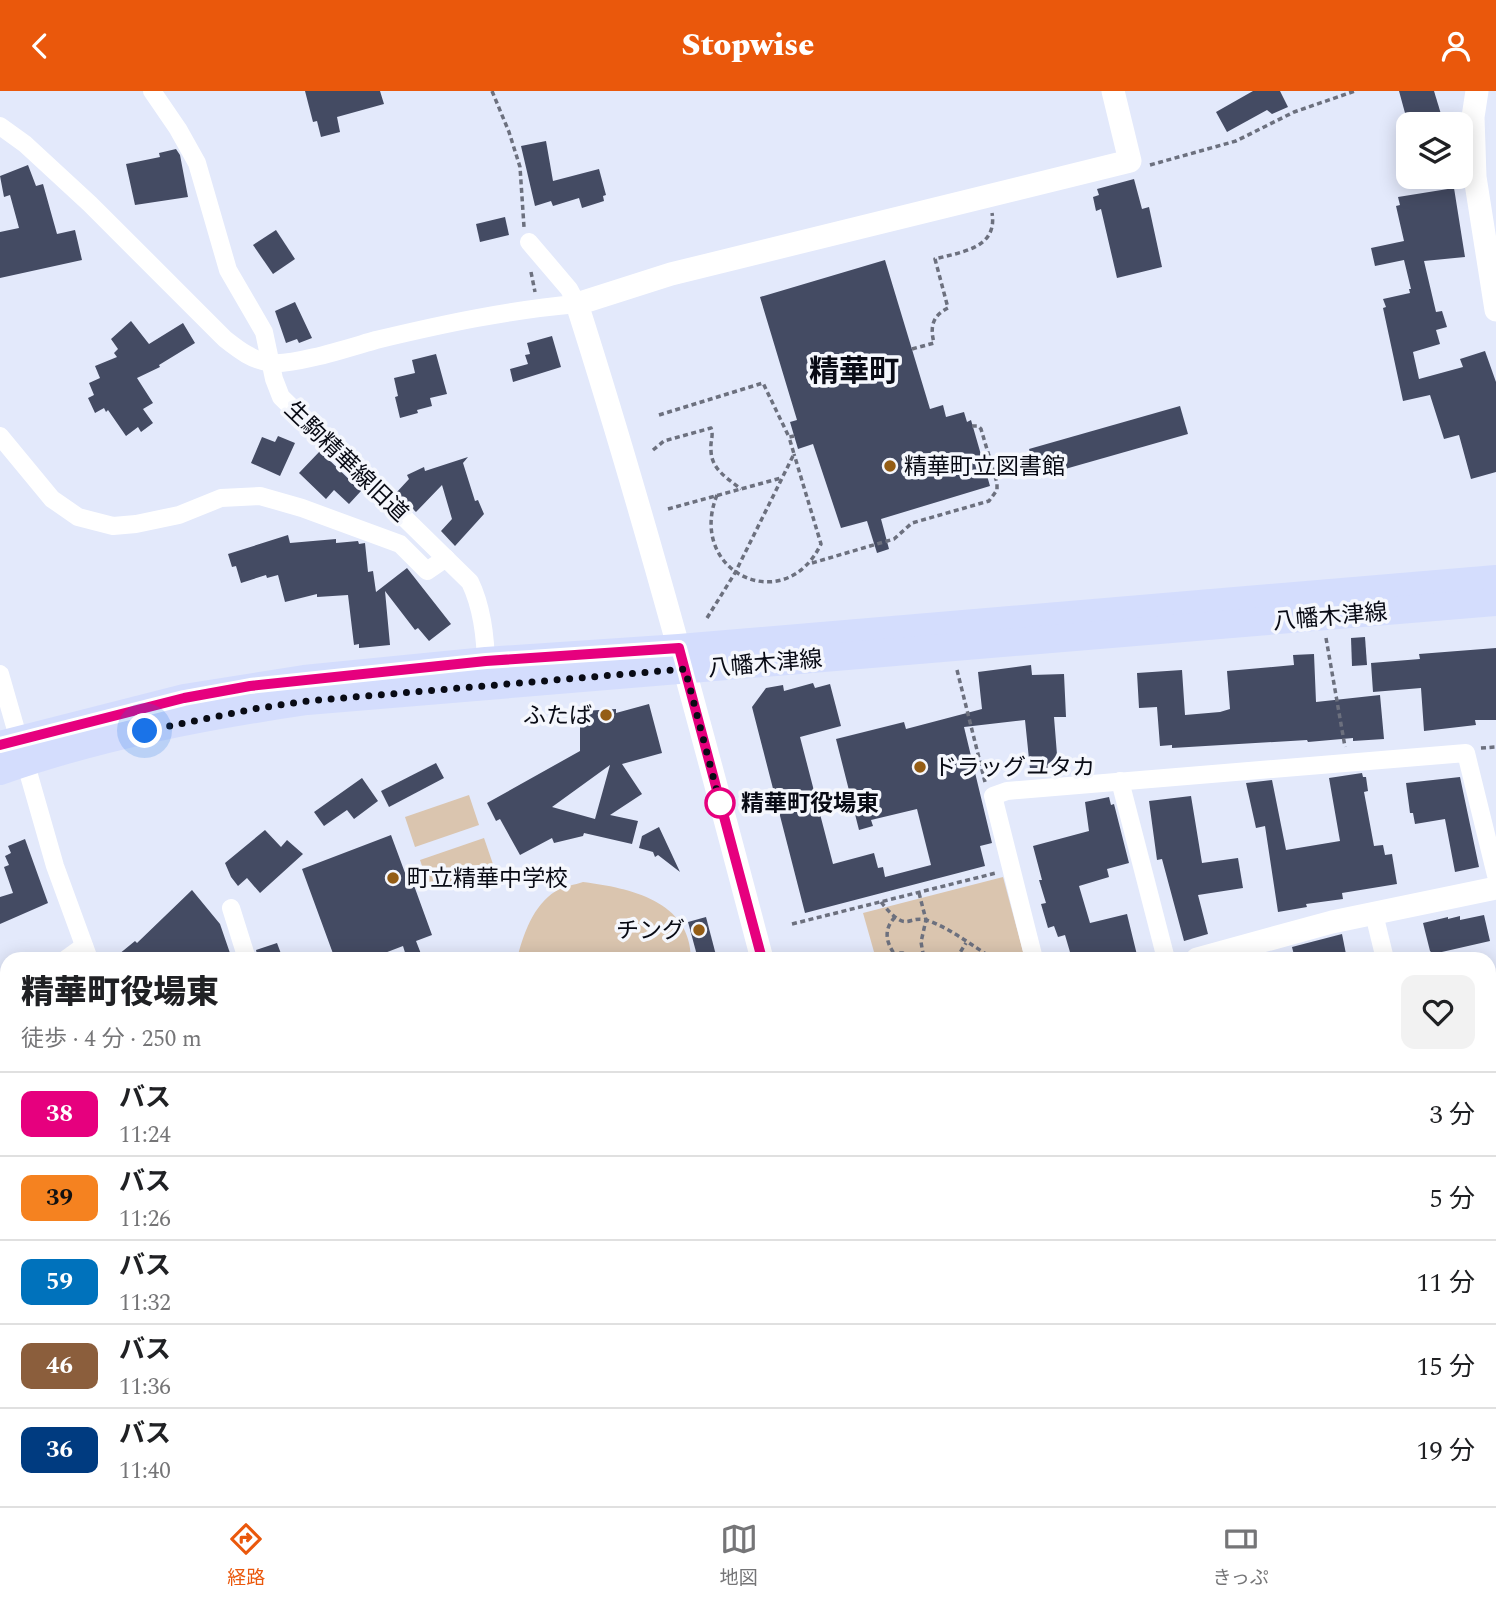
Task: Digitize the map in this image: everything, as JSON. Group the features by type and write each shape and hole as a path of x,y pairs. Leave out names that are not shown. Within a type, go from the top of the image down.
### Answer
{"main road":[{"name":"八幡木津線","path":"682,659 1496,579"},
{"name":"八幡木津線","path":"11,754 184,698 250,686 486,674 1496,602"},
{"name":"八幡木津線","path":"11,754 307,701 402,692 486,674"}],"street":[{"name":"生駒精華線旧道","path":"152,91 197,163 228,270 264,332 274,379 282,397 470,582 479,600 486,674"},
{"path":"0,126 25,144 90,204 244,355 272,363 300,359 458,321 576,304 671,274 1130,162 1113,91"},
{"path":"1477,91 1474,117 1475,177 1496,310"},
{"path":"529,242 569,289 576,304 619,440 682,659 760,952"},
{"path":"0,436 52,499 78,517 113,526 136,524 179,515 221,498 260,496 302,508 400,544 427,571 446,558"},
{"path":"0,674 11,754 87,952"},
{"path":"1032,952 993,796 1007,791 1466,753 1496,875"},
{"path":"1120,781 1164,952"},
{"path":"1222,952 1296,931 1496,888"},
{"path":"230,908 245,952"},
{"path":"1374,914 1383,952"}],"path":[{"path":"492,91 520,167 523,225 529,242 528,257 536,296"},
{"path":"1139,168 1236,141 1294,112 1355,91"},
{"path":"912,349 934,343 931,328 933,321 948,308 935,259 983,244 991,234 993,226 991,208"},
{"path":"659,415 763,383 792,437 794,454 821,544 810,564"},
{"path":"717,495 711,516 711,536 720,557 735,573 745,578 768,582 791,577 810,564 894,539 912,523 989,501 994,496 997,483 981,429 972,426"},
{"path":"653,450 664,441 710,428 713,435 710,451 716,467 741,489"},
{"path":"707,618 735,573 794,454"},
{"path":"668,509 782,478"},
{"path":"1324,631 1348,763"},
{"path":"955,665 986,784 993,796"},
{"path":"792,924 1012,869"},
{"path":"919,892 926,921 921,942 923,952"},
{"path":"881,902 904,923 932,922 982,952"},
{"path":"892,952 886,932 895,917"},
{"path":"960,952 966,942"}],"shaded area":[{"path":"469,795 479,825 415,847 405,817"},
{"path":"484,838 494,867 430,889 420,860"},
{"path":"1003,877 1023,952 874,952 863,913"},
{"path":"583,882 620,888 655,901 681,923 690,952 519,952 535,912 559,889"}],"building":[{"path":"305,91 380,91 384,104 337,117 340,132 321,137 317,121 313,122"},
{"path":"1253,91 1280,91 1288,107 1272,114 1267,110 1227,132 1216,112"},
{"path":"1399,91 1434,91 1440,112 1405,112"},
{"path":"546,141 553,181 599,169 606,195 603,196 604,201 582,208 579,198 553,206 551,201 535,206 521,146"},
{"path":"176,149 180,155 188,197 135,205 126,164 160,157 159,153"},
{"path":"28,165 36,186 43,184 57,234 75,230 82,260 0,278 0,232 19,228 10,195 4,197 0,176"},
{"path":"1134,179 1142,209 1149,207 1162,267 1117,278 1101,209 1096,211 1093,197 1099,195 1097,189"},
{"path":"1454,189 1465,257 1424,261 1436,312 1442,311 1447,327 1436,330 1440,344 1413,352 1419,379 1463,367 1460,359 1485,351 1496,382 1496,472 1471,479 1459,435 1444,439 1430,395 1403,401 1383,299 1410,293 1411,289 1404,260 1375,266 1371,248 1404,241 1396,206 1400,205 1398,197"},
{"path":"505,217 509,235 480,242 476,224"},
{"path":"276,230 295,259 273,274 253,245"},
{"path":"885,260 930,409 943,405 946,417 964,412 967,422 971,420 990,486 881,519 889,549 877,553 867,521 841,528 813,444 798,449 790,422 797,420 760,297"},
{"path":"295,302 312,338 299,343 297,339 286,343 275,311"},
{"path":"131,321 149,344 183,323 195,343 159,365 160,367 137,378 153,403 143,409 153,423 141,432 138,427 126,436 108,410 106,412 104,408 95,413 88,398 94,395 89,383 100,378 95,366 117,357 114,353 118,349 111,339"},
{"path":"552,336 561,367 513,382 510,369 528,364 525,355 530,354 527,343"},
{"path":"436,354 447,394 430,398 432,406 400,418 394,378 415,373 412,360"},
{"path":"1180,406 1188,434 1037,477 1029,449"},
{"path":"278,436 295,443 280,476 251,463 262,437 275,442"},
{"path":"320,451 361,491 349,504 334,490 326,499 299,473"},
{"path":"468,457 463,463 475,501 478,500 484,514 455,546 441,531 452,519 442,485 416,512 396,493 409,479 407,475 424,467 425,471"},
{"path":"288,535 290,543 336,539 336,543 365,543 368,572 373,571 376,592 407,568 451,624 429,641 418,628 415,630 385,591 390,645 359,648 359,644 354,645 348,595 317,597 317,594 285,602 278,575 267,578 266,575 241,583 236,566 232,567 228,554"},
{"path":"1365,637 1367,665 1352,666 1351,638"},
{"path":"1496,648 1496,720 1475,720 1476,725 1424,731 1421,688 1373,692 1371,663 1420,659 1419,654"},
{"path":"1314,654 1316,702 1380,695 1384,739 1353,741 1353,738 1172,748 1172,745 1160,746 1157,707 1139,708 1137,673 1182,670 1185,715 1220,712 1230,709 1227,671 1294,665 1293,655"},
{"path":"1031,665 1032,675 1064,674 1066,717 1054,717 1058,767 1030,769 1025,720 964,727 992,843 980,846 985,866 805,913 752,707 766,688 783,685 784,691 813,683 815,688 830,684 841,726 800,737 833,864 874,853 878,868 883,867 885,877 931,865 917,809 871,820 873,826 859,830 836,739 904,722 906,729 982,709 978,672"},
{"path":"649,704 662,753 622,764 642,794 610,815 638,821 632,844 584,833 583,836 554,843 552,838 520,855 500,819 496,821 487,803 580,751 580,714 583,714 583,711 616,709 616,713","holes":["610,765 595,819 552,807"]},
{"path":"436,763 444,778 389,807 381,791"},
{"path":"1362,773 1363,777 1366,777 1368,791 1364,792 1374,846 1383,845 1385,855 1392,854 1397,884 1342,893 1343,899 1306,904 1307,907 1278,912 1265,826 1256,828 1246,783 1272,780 1286,850 1340,841 1329,778"},
{"path":"1460,777 1479,867 1455,872 1445,819 1415,824 1413,813 1410,813 1406,783"},
{"path":"362,778 378,801 354,819 347,810 324,826 314,812"},
{"path":"1191,796 1202,863 1238,858 1243,888 1198,895 1208,934 1184,941 1162,859 1157,860 1149,801"},
{"path":"1109,797 1111,805 1114,804 1129,863 1107,869 1109,877 1079,886 1090,923 1127,914 1136,952 1070,952 1065,935 1058,937 1054,926 1048,928 1041,904 1046,903 1039,880 1042,880 1033,846 1089,831 1085,802"},
{"path":"659,827 680,872 658,855 655,857 653,852 639,848 642,836"},
{"path":"265,830 281,847 287,840 303,854 260,893 247,878 238,886 225,863"},
{"path":"391,835 408,881 412,880 432,935 416,941 420,952 405,952 403,946 387,952 332,952 302,869"},
{"path":"25,839 48,903 0,924 0,897 13,893 4,867 9,865 5,856 11,853 8,846"},
{"path":"192,890 220,924 230,952 122,952 135,941 137,943"},
{"path":"1484,915 1490,941 1431,952 1423,923 1460,916 1460,920"},
{"path":"706,917 715,952 696,952 688,922"},
{"path":"1342,934 1346,952 1293,952 1292,947"},
{"path":"277,943 280,952 256,952"}],"bus line":[{"name":"38","path":"0,745 184,698 250,686 486,661 679,648 760,952"}],"place":[{"name":"精華町立図書館","path":"890,466"},
{"name":"ふたば","path":"606,715"},
{"name":"ドラッグユタカ","path":"920,767"},
{"name":"精華町役場東","path":"720,803"},
{"name":"町立精華中学校","path":"393,878"},
{"name":"チング","path":"699,930"}],"district":[{"name":"精華町","path":"854,371"}],"route":[{"path":"145,731 307,701 685,669 720,803"}]}
